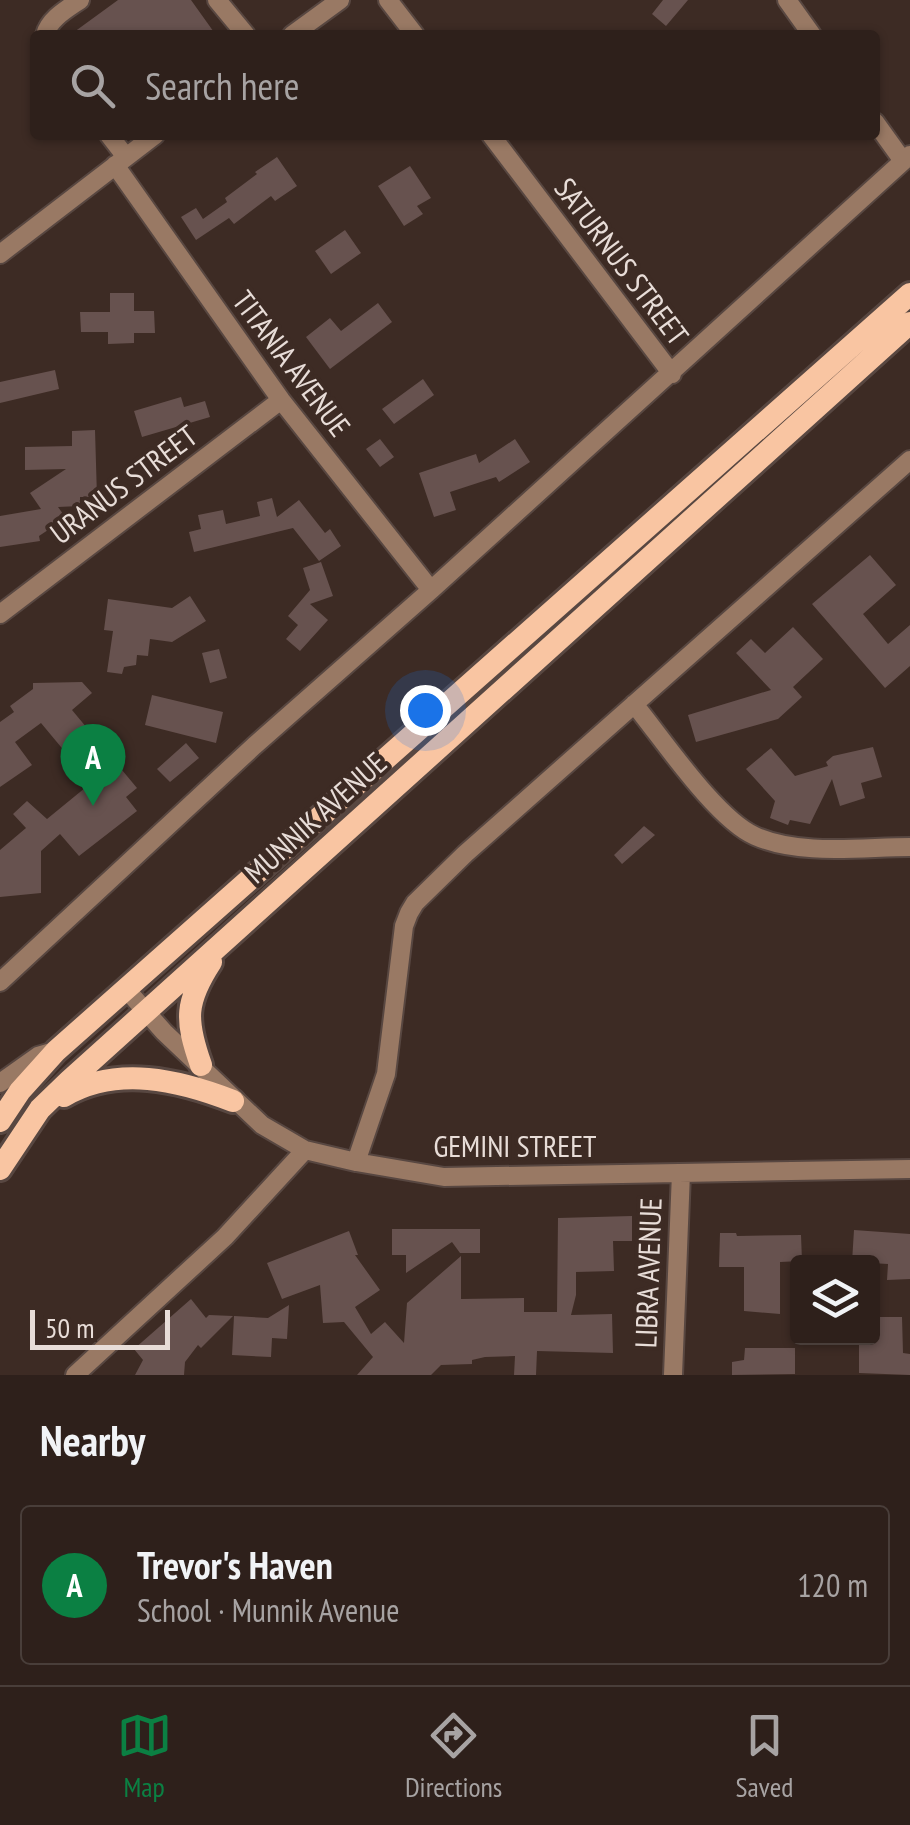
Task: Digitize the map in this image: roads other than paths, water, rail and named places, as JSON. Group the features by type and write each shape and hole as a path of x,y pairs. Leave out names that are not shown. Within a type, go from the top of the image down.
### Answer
{"main road":[{"name":"MUNNIK AVENUE","path":"0,1120 56,1051 910,294"},
{"name":"MUNNIK AVENUE","path":"0,1169 40,1110 910,322"},
{"path":"201,1064 192,1040 189,1008 201,978 227,938"},
{"path":"40,1110 88,1084 131,1078 172,1081 234,1101"}],"street":[{"path":"46,30 80,0"},
{"path":"217,0 242,30"},
{"path":"299,30 340,0"},
{"path":"388,0 411,30"},
{"path":"787,0 808,30"},
{"path":"0,982 254,746 672,374 906,158 880,128"},
{"name":"TITANIA AVENUE","path":"111,140 121,161 282,400 432,590"},
{"path":"0,254 148,140"},
{"name":"SATURNUS STREET","path":"495,140 672,374"},
{"name":"URANUS STREET","path":"0,614 282,400"},
{"path":"356,1162 386,1074 404,926 415,902 910,460"},
{"path":"634,704 713,800 754,836 808,847 910,847"},
{"name":"GEMINI STREET","path":"126,989 164,1032 262,1125 305,1150 356,1162 444,1177 910,1169"},
{"path":"0,1083 38,1056 56,1051"},
{"path":"76,1375 225,1237 305,1150"},
{"name":"LIBRA AVENUE","path":"673,1375 681,1174"}],"place":[{"name":"Trevor's Haven","path":"93,806"}]}
